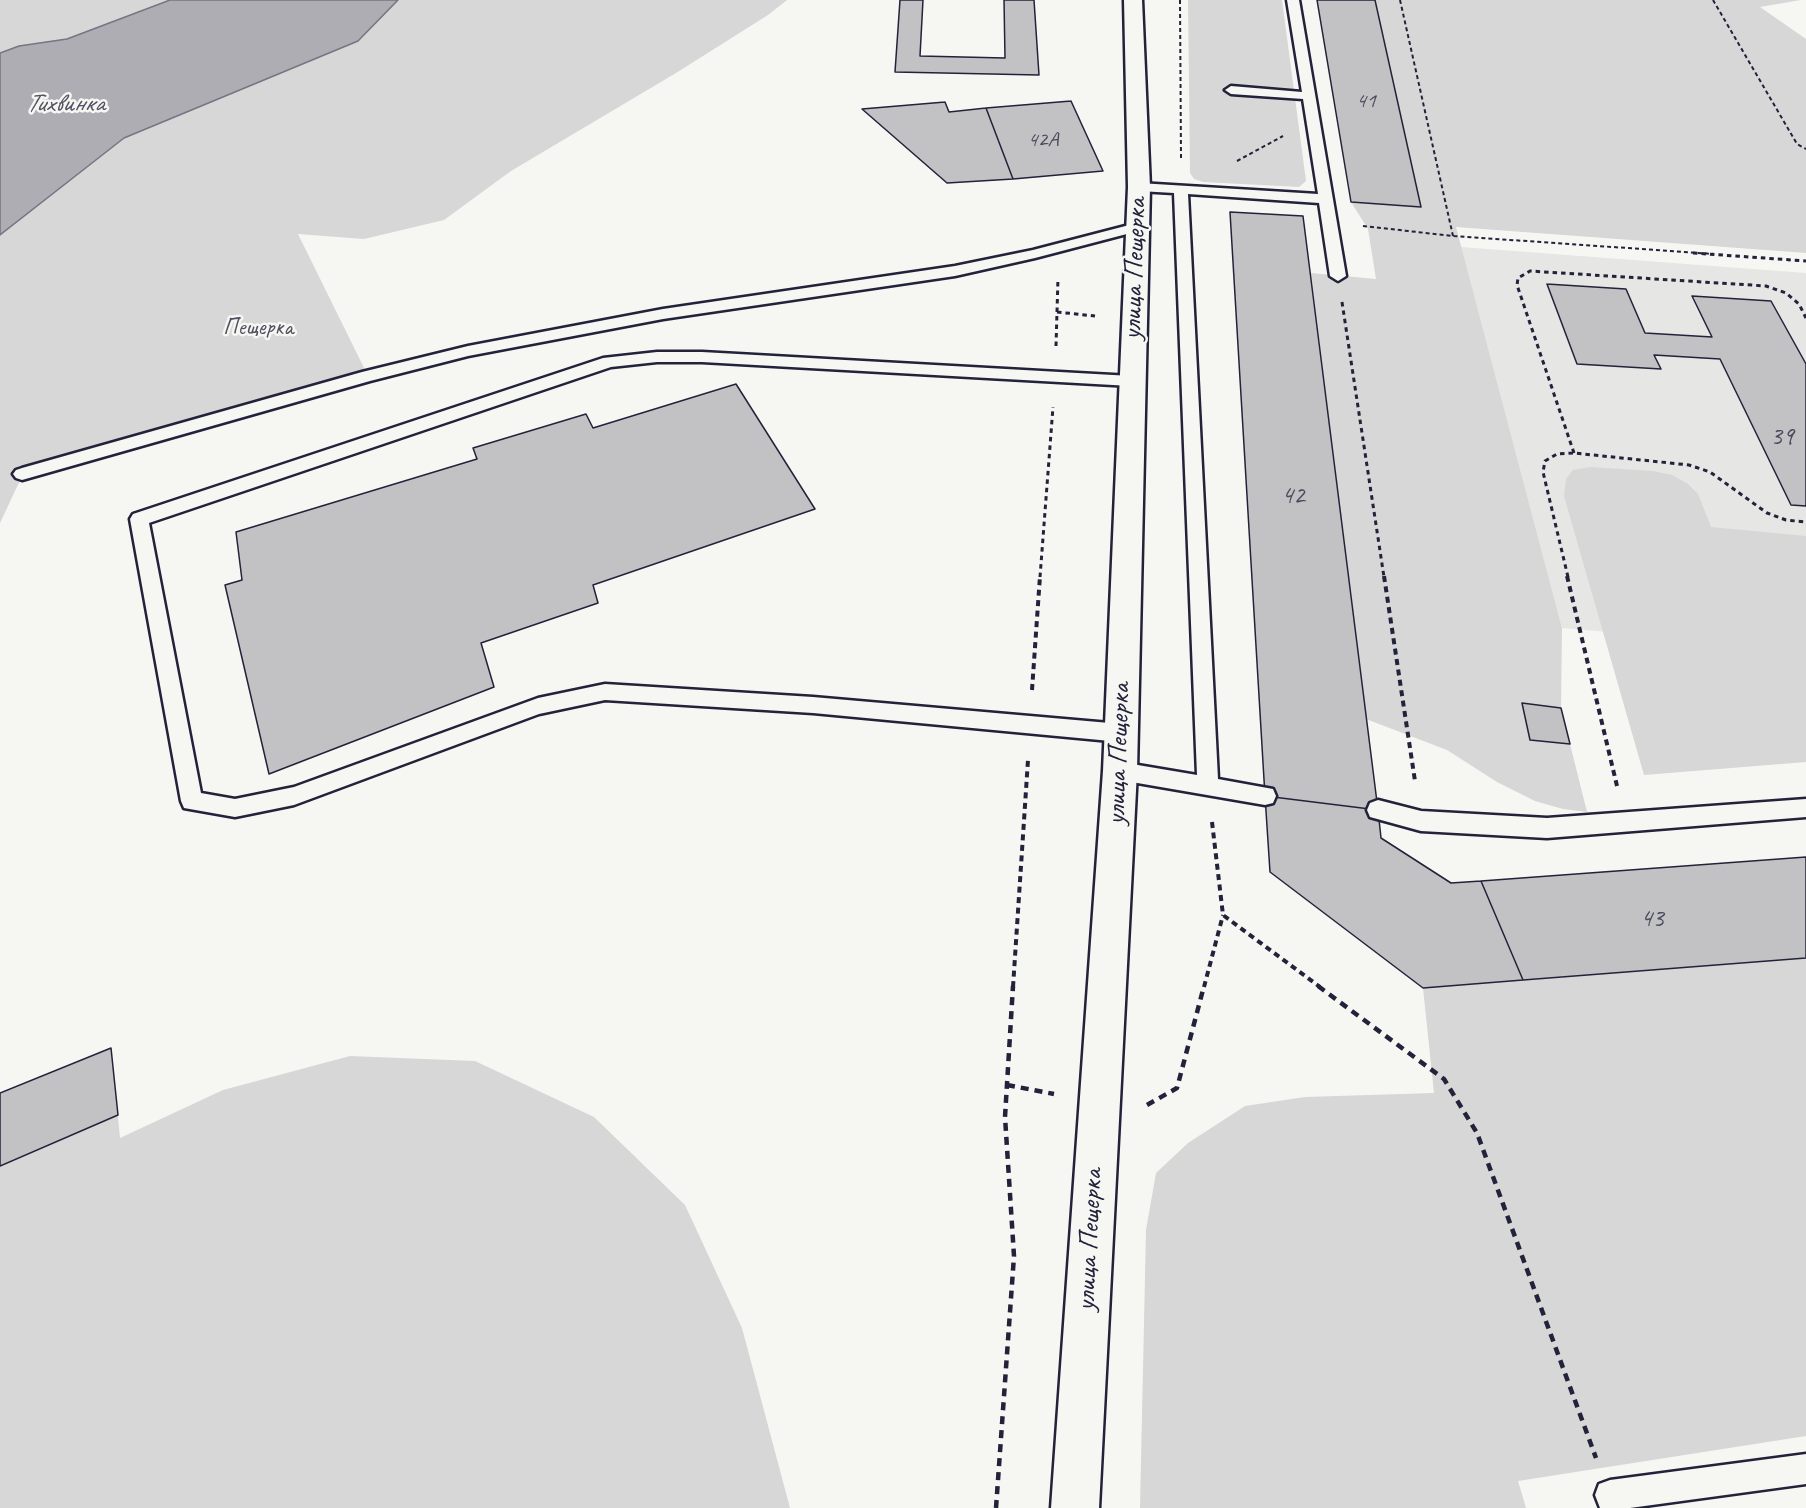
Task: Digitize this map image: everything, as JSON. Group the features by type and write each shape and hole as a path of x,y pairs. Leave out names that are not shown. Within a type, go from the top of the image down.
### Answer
{"street":[{"name":"улица Пещерка","path":"1075,1508 1097,1115 1120,771 1139,187 1133,0"}],"lane":[{"path":"1293,0 1338,276"},
{"path":"1231,90 1308,96"},
{"path":"1139,187 1324,199"},
{"path":"1181,190 1208,786"},
{"path":"22,474 368,375 468,351 663,314 955,271 1059,248 1137,227"},
{"path":"1121,733 813,705 605,692 538,706 294,796 234,808 192,801 139,519 609,362 657,357 702,357 1131,381"},
{"path":"1120,771 1265,796"},
{"path":"1378,810 1421,821 1547,828 1806,808"},
{"path":"1612,1502 1806,1469"}],"path":[{"path":"1180,0 1181,190 1312,121"},
{"path":"1401,0 1453,236"},
{"path":"1713,0 1797,144 1806,149"},
{"path":"1330,222 1453,236 1806,261"},
{"path":"996,1508 1014,1256 1005,1117 1055,376 1059,248"},
{"path":"1574,453 1516,285 1518,278 1530,271 1766,286 1786,293 1799,304 1806,318"},
{"path":"1338,276 1421,821"},
{"path":"1625,822 1543,472 1545,461 1557,454 1574,453 1689,465 1710,472 1767,513 1786,520 1806,522"},
{"path":"1208,786 1223,915 1444,1079 1477,1133 1612,1502"}],"shaded area":[{"path":"1461,247 1806,273 1806,649 1562,628"}],"green space":[{"path":"0,0 170,0 67,39 19,46 0,53"},
{"name":"Пещерка","path":"398,0 787,0 768,15 676,73 511,171 444,220 364,239 298,234 368,376 23,474 0,523 0,235 124,137 358,41"},
{"path":"1188,0 1282,0 1306,181 1299,187 1203,182 1194,179 1190,173"},
{"path":"1375,0 1801,0 1760,7 1806,39 1806,253 1456,227 1562,628 1561,708 1523,704 1530,739 1570,744 1587,812 1563,809 1535,801 1497,782 1447,750 1366,719 1311,273 1376,279 1368,229 1351,202 1421,206"},
{"path":"1590,467 1653,471 1672,475 1688,484 1698,494 1711,527 1806,536 1806,762 1644,775 1564,496 1566,479 1573,470"},
{"path":"1806,958 1806,1436 1518,1481 1526,1508 1140,1508 1146,1230 1156,1173 1188,1143 1245,1106 1305,1097 1434,1093 1423,988"},
{"path":"111,1048 120,1138 223,1090 350,1056 475,1061 594,1117 685,1205 742,1328 790,1508 0,1508 0,1093"}],"water":[{"name":"Тихвинка","path":"170,0 398,0 358,41 124,138 0,235 0,53 19,46 67,39"}],"building":[{"path":"900,0 923,0 920,56 1005,58 1004,0 1034,0 1039,75 895,72"},
{"path":"1317,0 1375,0 1421,207 1351,202"},
{"path":"1071,101 1103,171 1013,179 986,108"},
{"path":"945,102 949,112 986,108 1013,179 947,183 862,109"},
{"path":"1230,212 1303,216 1378,810 1265,796"},
{"path":"1547,284 1626,289 1645,333 1712,337 1692,296 1771,301 1806,364 1806,506 1791,505 1720,359 1654,355 1661,369 1577,364"},
{"path":"736,384 815,509 593,585 598,603 481,643 494,687 269,774 225,585 242,580 236,532 477,459 473,448 586,414 593,428"},
{"path":"1522,703 1561,708 1570,744 1530,740"},
{"path":"1265,796 1378,810 1381,838 1451,883 1481,881 1523,980 1423,988 1270,872"},
{"path":"1806,857 1806,958 1523,980 1481,881"},
{"path":"111,1048 118,1115 0,1166 0,1093"}]}
